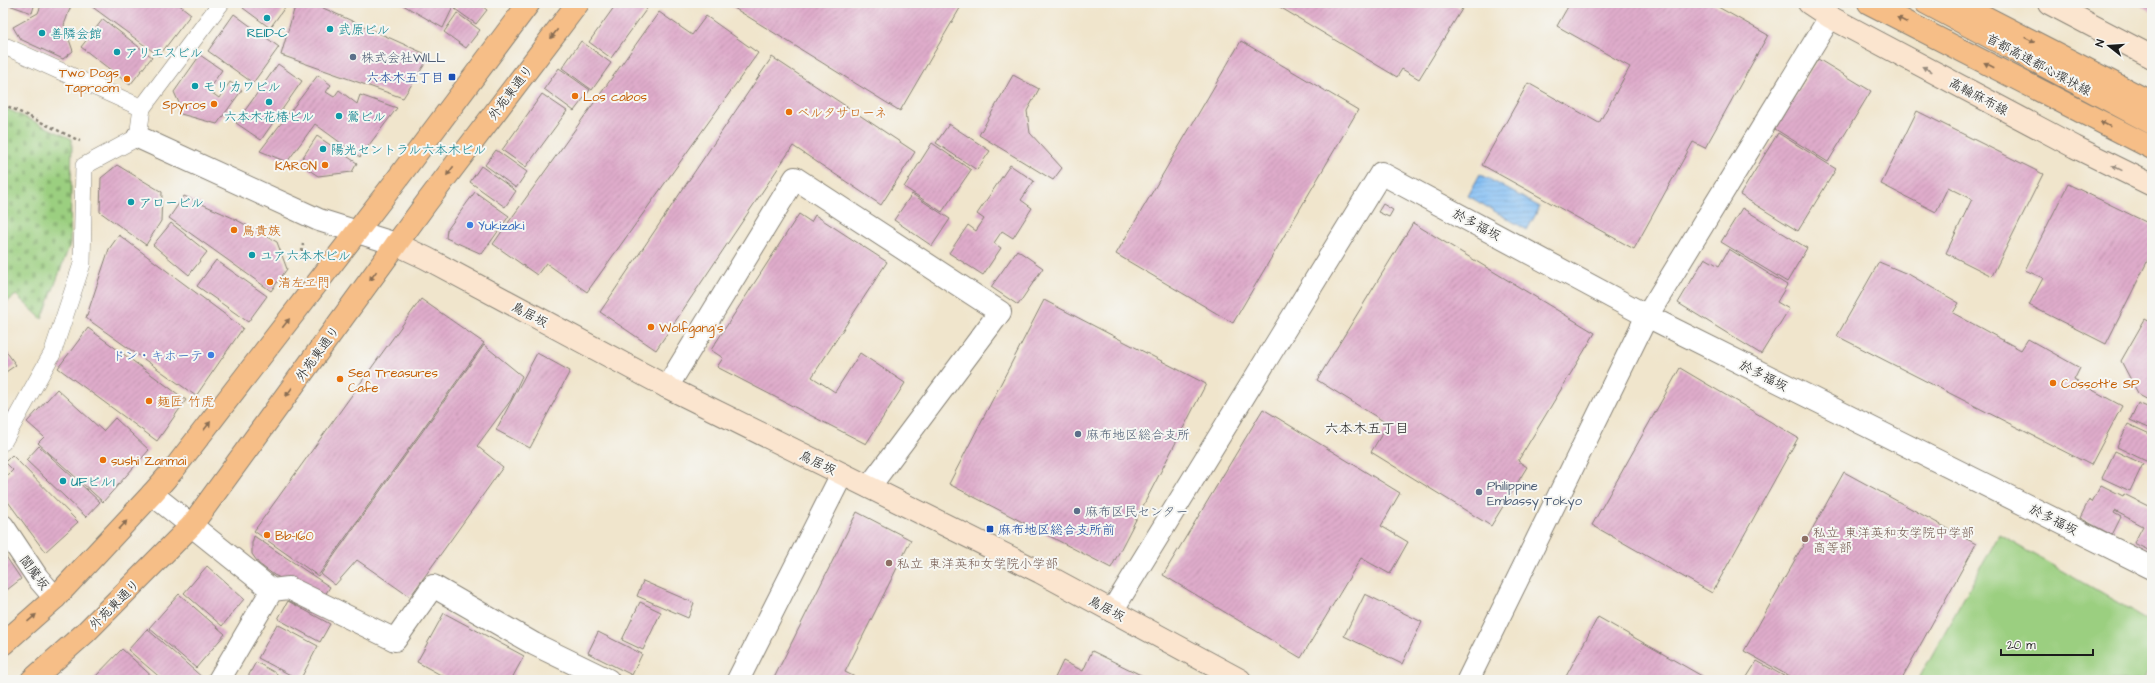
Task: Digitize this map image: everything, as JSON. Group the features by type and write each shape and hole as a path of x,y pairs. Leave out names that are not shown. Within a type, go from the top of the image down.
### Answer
{"main road":[{"path":"3,644 55,598 152,494 356,232 529,3"},
{"name":"外苑東通り","path":"32,680 85,633 191,526 396,244 578,3"},
{"path":"1869,3 2152,148"},
{"name":"首都高速都心環状線","path":"1926,3 1952,9 2152,103"},
{"name":"首都高速都心環状線","path":"1952,9 2152,123"}],"street":[{"name":"高輪麻布線","path":"1809,3 1830,17 2075,147 2152,185"},
{"path":"2049,3 2152,58"},
{"path":"1468,680 1647,316 1830,17"},
{"path":"138,137 319,220 396,244"},
{"name":"於多福坂","path":"1112,611 1381,173 1647,316 2152,568"},
{"path":"667,387 795,178 1000,312 869,487"},
{"name":"鳥居坂","path":"396,244 426,258 667,387 1040,572 1240,680"},
{"path":"738,680 842,474"},
{"path":"152,494 272,590 289,588 395,640 433,586 534,644 608,680"},
{"name":"閻魔坂","path":"3,526 37,577 55,598"},
{"path":"219,680 272,590"}],"lane":[{"path":"3,442 52,354 82,264 84,166 138,137 142,108 220,3"},
{"path":"7,47 142,108"}],"path":[{"path":"3,104 108,153"},
{"path":"297,241 303,244 301,258 298,263"}],"green space":[{"path":"3,107 72,139 70,244 42,319 16,295 3,305"},
{"path":"1999,535 2152,622 2152,666 2144,680 1918,680"}],"water":[{"path":"1480,174 1540,207 1527,230 1468,196"}],"building":[{"path":"3,3 35,3 32,13"},
{"name":"善隣会館","path":"42,3 72,3 64,25 73,51 63,59 20,39 13,27 38,13"},
{"path":"87,3 177,3 191,14 159,56"},
{"name":"REID-C","path":"246,3 288,3 270,28 243,8"},
{"name":"武原ビル","path":"296,3 312,3 430,56 403,98 281,55"},
{"path":"404,3 455,3 443,28 403,5"},
{"path":"459,3 478,3 487,10 476,24 455,9"},
{"path":"617,3 651,3 611,58 589,42"},
{"path":"726,3 963,3 900,111"},
{"path":"1273,3 1452,3 1462,9 1419,79 1402,69 1397,77"},
{"path":"1570,3 1711,3 1768,35 1705,148 1693,142 1634,249 1482,165 1528,83 1599,123 1630,67 1557,26"},
{"path":"2138,3 2152,3 2152,11"},
{"path":"659,12 692,35 706,16 758,53 587,292 546,263 537,275 493,244"},
{"path":"457,13 480,30 466,48 444,32"},
{"path":"234,14 279,47 253,83 208,51"},
{"name":"アリエスビル","path":"103,19 152,57 130,85 81,47"},
{"path":"581,41 611,63 592,90 562,68"},
{"path":"1241,41 1358,110 1233,323 1116,254"},
{"name":"モリカワビル","path":"200,55 222,70 208,90 219,98 230,82 242,90 217,124 177,113 180,105 174,92"},
{"path":"772,57 915,152 881,205 793,146 656,350 600,312"},
{"path":"1818,59 1871,91 1828,162 1775,129"},
{"name":"六本木花椿ビル","path":"278,64 302,81 261,140 236,123"},
{"path":"559,68 590,90 574,111 544,89"},
{"name":"鶯ビル","path":"318,75 331,85 326,92 334,97 339,90 357,104 360,95 397,108 360,157 315,124 287,162 260,151"},
{"path":"1013,75 1039,89 1027,111 1030,133 1062,168 1053,180 979,135"},
{"path":"542,94 567,111 526,167 502,150"},
{"path":"1917,111 2043,174 1992,276 1946,253 1972,199 1948,187 1936,212 1881,184"},
{"path":"949,124 990,151 977,170 936,143"},
{"path":"1778,133 1836,169 1798,231 1740,195"},
{"name":"陽光セントラル六本木ビル","path":"317,136 357,163 352,172 318,176 299,163"},
{"path":"932,143 971,170 942,212 904,187"},
{"path":"496,150 527,172 516,188 485,165"},
{"name":"アロービル","path":"117,165 162,192 161,221 146,245 100,212 101,178"},
{"path":"1010,165 1034,181 1021,200 1032,208 1013,238 1002,231 994,243 1001,248 983,275 949,253 968,225 976,231 984,219 977,214"},
{"path":"481,166 516,191 505,207 470,182"},
{"path":"2068,184 2152,225 2152,252 2106,344 2029,305 2043,278 2025,270"},
{"path":"475,192 509,216 482,254 446,238 447,230"},
{"path":"912,194 950,219 932,246 894,220"},
{"name":"ユア六本木ビル","path":"184,196 233,218 277,242 287,269 271,291 169,218"},
{"path":"1383,204 1393,210 1389,217 1378,212"},
{"path":"1742,208 1807,248 1787,282 1721,242"},
{"path":"799,214 811,222 815,215 887,262 812,377 835,392 860,353 905,383 866,444 717,367 723,358 711,350"},
{"path":"171,223 207,252 189,275 153,245"},
{"path":"1413,223 1595,333 1518,461 1527,467 1491,526 1371,452 1388,424 1317,380"},
{"path":"119,235 243,328 196,396 86,318 109,249"},
{"path":"1729,249 1787,285 1777,302 1789,309 1761,354 1678,303 1705,258 1719,266"},
{"path":"1017,250 1043,268 1018,305 991,287"},
{"path":"216,260 267,296 248,322 197,286"},
{"path":"1879,262 1910,275 1959,303 1953,313 2021,350 2028,339 2080,368 2074,380 2122,406 2091,465 1837,336"},
{"path":"421,299 484,343 318,576 254,531"},
{"name":"麻布地区総合支所","path":"1044,300 1206,384 1111,568 949,484"},
{"path":"2145,319 2152,323 2152,402 2139,395 2121,361"},
{"path":"88,328 186,400 157,441 58,368"},
{"path":"484,345 522,376 511,400 477,446 503,467 410,597 357,560 335,585 321,574"},
{"path":"3,347 16,365 3,374"},
{"path":"537,353 570,371 530,448 496,430"},
{"path":"1680,368 1798,438 1712,593 1592,525"},
{"path":"57,389 103,431 115,418 149,450 103,502 38,443 44,437 27,422"},
{"path":"2138,403 2152,409 2152,430 2130,420"},
{"path":"3,404 10,415 3,426"},
{"path":"1263,409 1400,493 1381,526 1408,542 1390,574 1361,558 1301,658 1163,575"},
{"path":"2128,424 2152,435 2152,452 2148,462 2117,447"},
{"name":"UFビル1","path":"39,446 100,502 86,517 26,460"},
{"path":"2115,451 2143,464 2130,491 2102,478"},
{"path":"12,455 78,522 45,552 3,495 3,480 13,470 5,462"},
{"path":"1844,472 1976,544 1901,680 1796,680 1744,651"},
{"path":"2101,485 2123,496 2124,494 2152,508 2152,552 2134,543 2143,526 2115,511 2114,513 2121,517 2112,535 2080,518 2089,500 2092,502"},
{"path":"857,512 911,540 845,672 861,680 773,680"},
{"path":"254,536 330,587 323,598 274,575 259,564 252,554 252,543"},
{"path":"3,552 21,579 3,593"},
{"path":"207,566 244,599 222,626 184,593"},
{"path":"643,581 694,603 688,618 637,596"},
{"path":"179,594 225,634 196,668 149,628"},
{"path":"1365,594 1422,622 1402,664 1344,636"},
{"path":"288,601 330,624 320,642 278,619"},
{"path":"640,602 661,612 643,650 622,640"},
{"path":"444,613 524,656 511,680 450,680 417,662"},
{"path":"1598,617 1709,680 1564,680"},
{"path":"277,624 318,646 300,680 258,658"},
{"path":"147,629 203,678 202,680 163,680 128,650"},
{"path":"598,632 642,654 632,675 588,653"},
{"path":"122,649 156,680 94,680 93,679"},
{"path":"1092,651 1151,680 1054,680 1063,661 1083,671"},
{"path":"1757,661 1791,680 1745,680"},
{"path":"256,662 288,680 246,680"}],"place":[{"name":"REID-C","path":"267,18"},
{"name":"武原ビル","path":"330,29"},
{"name":"善隣会館","path":"42,33"},
{"name":"アリエスビル","path":"117,52"},
{"name":"株式会社WILL","path":"353,57"},
{"name":"六本木五丁目","path":"452,77"},
{"name":"Two Dogs Taproom","path":"127,79"},
{"name":"モリカワビル","path":"195,86"},
{"name":"Los cabos","path":"575,96"},
{"name":"六本木花椿ビル","path":"269,102"},
{"name":"Spyros","path":"214,104"},
{"name":"ベルタサローネ","path":"789,112"},
{"name":"鶯ビル","path":"339,116"},
{"name":"陽光セントラル六本木ビル","path":"323,149"},
{"name":"KARON","path":"325,165"},
{"name":"アロービル","path":"131,202"},
{"name":"Yukizaki","path":"470,225"},
{"name":"鳥貴族","path":"234,230"},
{"name":"ユア六本木ビル","path":"252,255"},
{"name":"清左ヱ門","path":"270,282"},
{"name":"Wolfgang's","path":"651,327"},
{"name":"ドン・キホーテ","path":"211,355"},
{"name":"Sea Treasures Cafe","path":"340,379"},
{"name":"Cossott’e SP","path":"2053,383"},
{"name":"麺匠 竹虎","path":"149,401"},
{"name":"麻布地区総合支所","path":"1078,434"},
{"name":"sushi Zanmai","path":"103,460"},
{"name":"UFビル1","path":"63,481"},
{"name":"Philippine Embassy Tokyo","path":"1479,492"},
{"name":"麻布区民センター","path":"1077,511"},
{"name":"麻布地区総合支所前","path":"990,529"},
{"name":"Bb-160","path":"267,535"},
{"name":"私立 東洋英和女学院中学部 高等部","path":"1805,539"},
{"name":"私立 東洋英和女学院小学部","path":"889,563"}],"district":[{"name":"六本木五丁目","path":"1367,428"}]}
